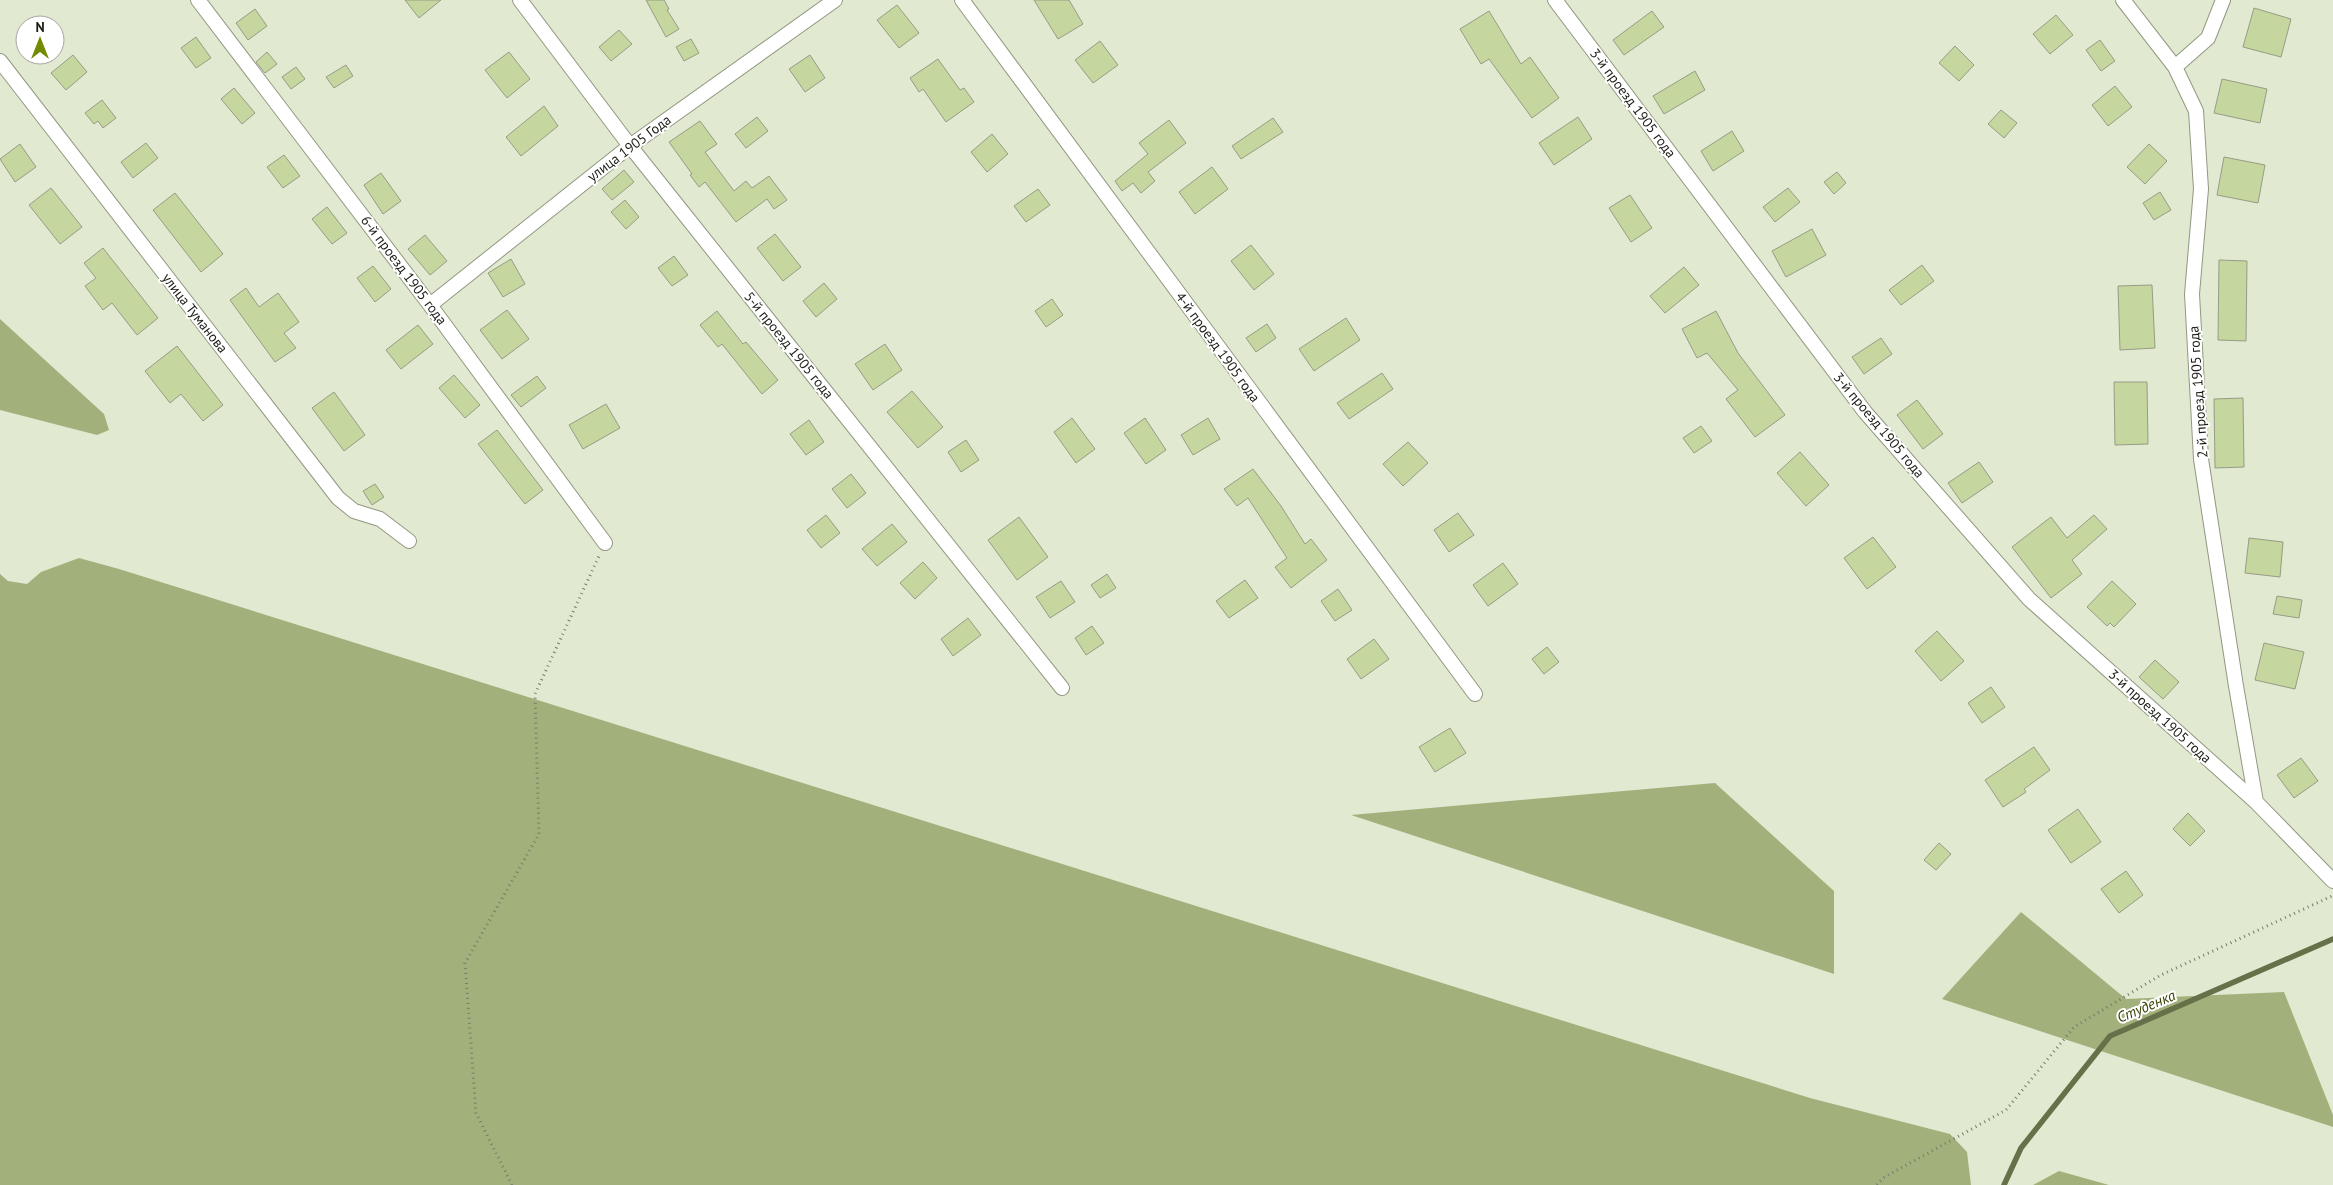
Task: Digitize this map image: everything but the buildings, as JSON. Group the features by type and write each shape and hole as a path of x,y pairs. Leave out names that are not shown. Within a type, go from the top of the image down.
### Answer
{"street":[{"name":"6-й проезд 1905 года","path":"198,0 430,305 605,543"},
{"name":"5-й проезд 1905 года","path":"520,0 630,146 1062,688"},
{"name":"улица 1905 Года","path":"430,305 630,146 835,0"},
{"name":"4-й проезд 1905 года","path":"962,0 1475,694"},
{"name":"3-й проезд 1905 года","path":"1555,0 1872,420 2029,599 2256,802 2333,881"},
{"name":"2-й проезд 1905 года","path":"2123,0 2175,67 2196,111 2201,189 2192,294 2201,459 2256,802"},
{"path":"2175,67 2208,38 2222,0"},
{"name":"улица Туманова","path":"0,61 338,498 354,511 380,519 409,541"}],"path":[{"path":"512,1185 476,1112 466,963 539,834 535,694 605,543"},
{"path":"1877,1185 1883,1178 2006,1110 2074,1027 2161,975 2333,896"}],"green space":[{"path":"0,319 104,414 109,430 97,435 0,410"},
{"path":"79,558 1810,1098 1950,1134 1967,1152 1971,1185 0,1185 0,574 8,581 27,584 41,572"},
{"path":"1715,783 1834,891 1834,974 1351,815"},
{"path":"2021,912 2126,999 2284,992 2333,1115 2333,1127 1942,999"},
{"path":"2059,1171 2109,1185 2033,1185"}],"waterway":[{"name":"Студенка","path":"2004,1185 2021,1148 2110,1036 2333,939"}]}
